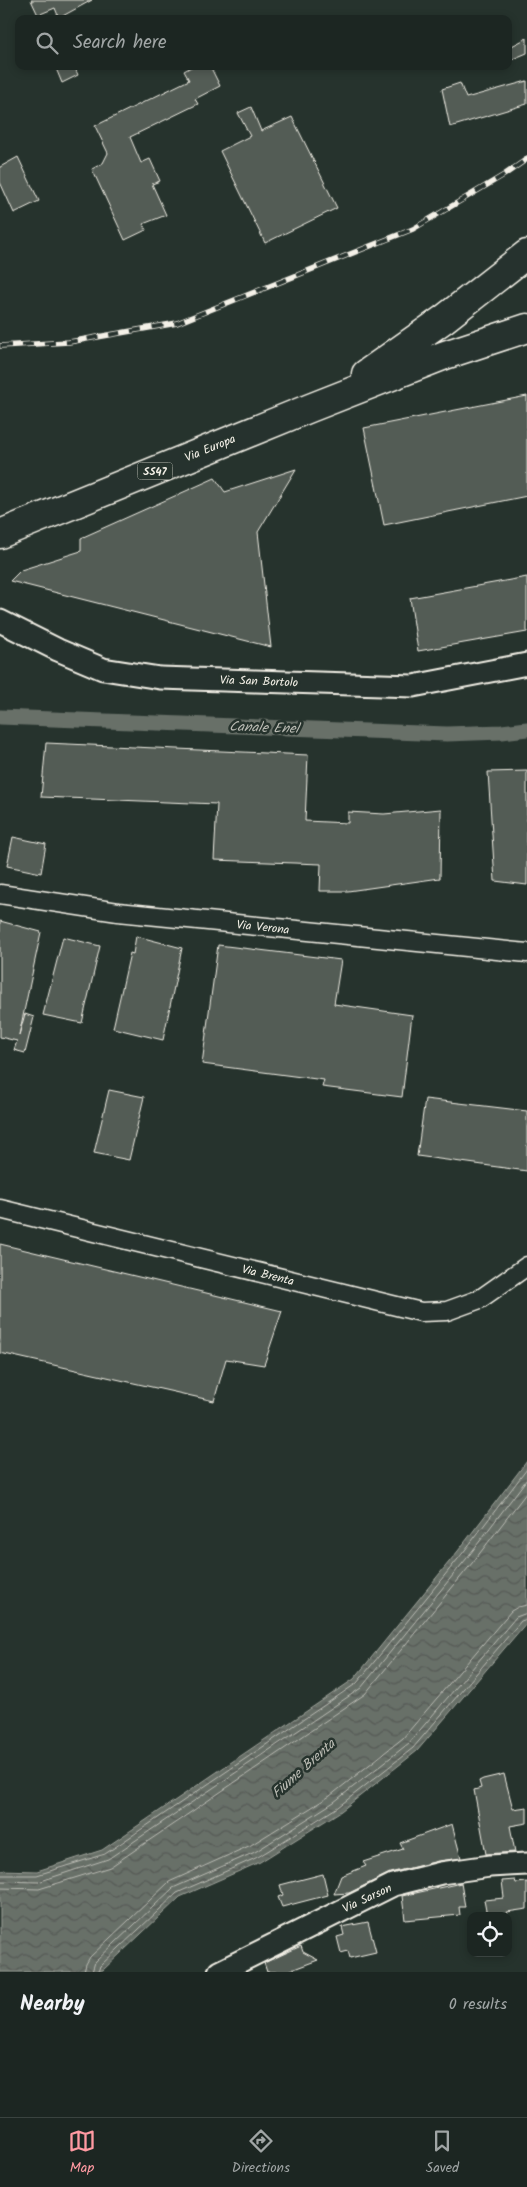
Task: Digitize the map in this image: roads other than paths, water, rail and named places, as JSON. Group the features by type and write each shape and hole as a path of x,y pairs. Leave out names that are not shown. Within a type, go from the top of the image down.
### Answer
{"highway":[{"path":"310,408 399,352 527,254"},
{"name":"SS47","path":"444,355 527,313"},
{"name":"SS47","path":"310,408 444,355 527,328"},
{"name":"Via Europa","path":"0,534 310,408"}],"street":[{"name":"Via San Bortolo","path":"0,621 58,650 103,669 160,678 413,686 527,664"},
{"name":"Via Verona","path":"0,894 118,912 527,954"},
{"name":"Via Brenta","path":"0,1209 420,1312 447,1311 480,1299 527,1266"},
{"name":"Via Sarson","path":"219,1972 393,1885 441,1873 490,1866 527,1864"}],"water":[{"name":"Fiume Brenta","path":"527,1461 527,1622 417,1751 341,1811 260,1862 180,1897 103,1970 92,1972 0,1972 0,1870 37,1871 102,1850 354,1679 458,1551"}],"waterway":[{"name":"Canale Enel","path":"0,717 447,734 527,729"}],"railway":[{"path":"0,346 69,342 177,323 413,229 504,175 527,159"}]}
